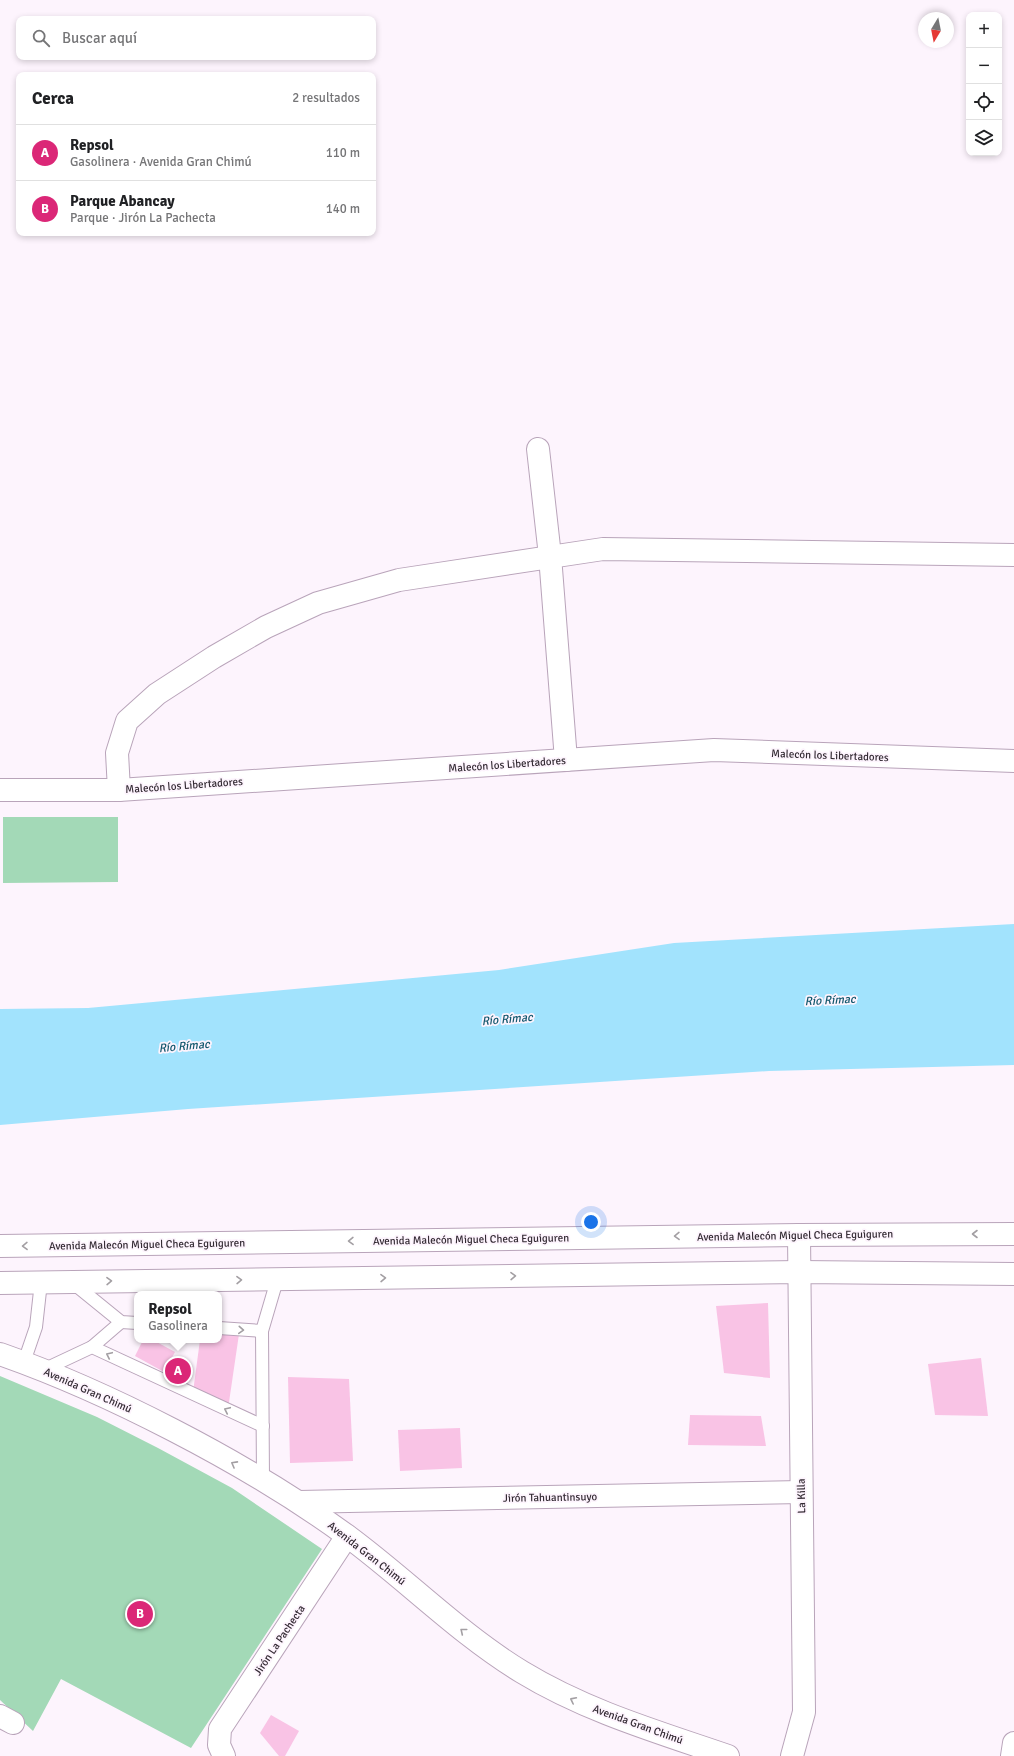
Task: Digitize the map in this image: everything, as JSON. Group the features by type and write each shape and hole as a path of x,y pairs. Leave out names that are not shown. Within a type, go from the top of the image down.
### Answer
{"street":[{"path":"538,449 550,556 566,760"},
{"path":"119,790 117,753 128,721 157,694 214,657 266,627 318,603 398,580 550,556 603,550 1014,555"},
{"name":"Malecón los Libertadores","path":"0,790 119,790 714,750 1014,761"},
{"name":"Avenida Malecón Miguel Checa Eguiguren","path":"0,1246 799,1235 1014,1234"},
{"name":"La Killa","path":"792,1756 804,1712 799,1235"},
{"path":"0,1283 799,1272 1014,1274"},
{"name":"Avenida Gran Chimú","path":"0,1354 34,1366 116,1401 200,1444 263,1480 299,1502 348,1536 479,1643 522,1672 576,1701 629,1723 728,1756"},
{"name":"Jirón Tahuantinsuyo","path":"299,1502 801,1492"},
{"name":"Jirón La Pachecta","path":"221,1751 220,1729 348,1536"},
{"path":"1012,1756 1014,1743"}],"lane":[{"path":"263,1480 262,1331 277,1280"},
{"path":"41,1282 36,1327 34,1366 92,1347 121,1322"},
{"path":"72,1282 121,1322 134,1323"},
{"path":"222,1328 262,1331"},
{"path":"92,1347 263,1426"}],"green space":[{"path":"3,817 118,817 118,882 3,883"},
{"path":"0,1376 97,1417 158,1448 232,1488 322,1549 191,1748 61,1679 33,1731 0,1700"}],"water":[{"name":"Río Rímac","path":"1014,924 1014,1065 769,1071 188,1109 0,1125 0,1009 88,1008 499,970 674,943"}],"building":[{"path":"768,1303 770,1378 724,1373 716,1306"},
{"path":"222,1331 239,1334 228,1409 193,1392 200,1343 222,1343"},
{"path":"142,1343 158,1343 175,1352 164,1372 135,1356"},
{"path":"981,1358 988,1416 935,1415 928,1364"},
{"path":"288,1377 349,1379 353,1461 290,1463"},
{"path":"690,1415 761,1416 766,1446 688,1445"},
{"path":"460,1428 462,1468 400,1471 398,1430"},
{"path":"271,1715 299,1731 285,1756 279,1756 260,1733"}],"place":[{"name":"Repsol","path":"178,1371"},
{"name":"Parque Abancay","path":"140,1614"}]}
